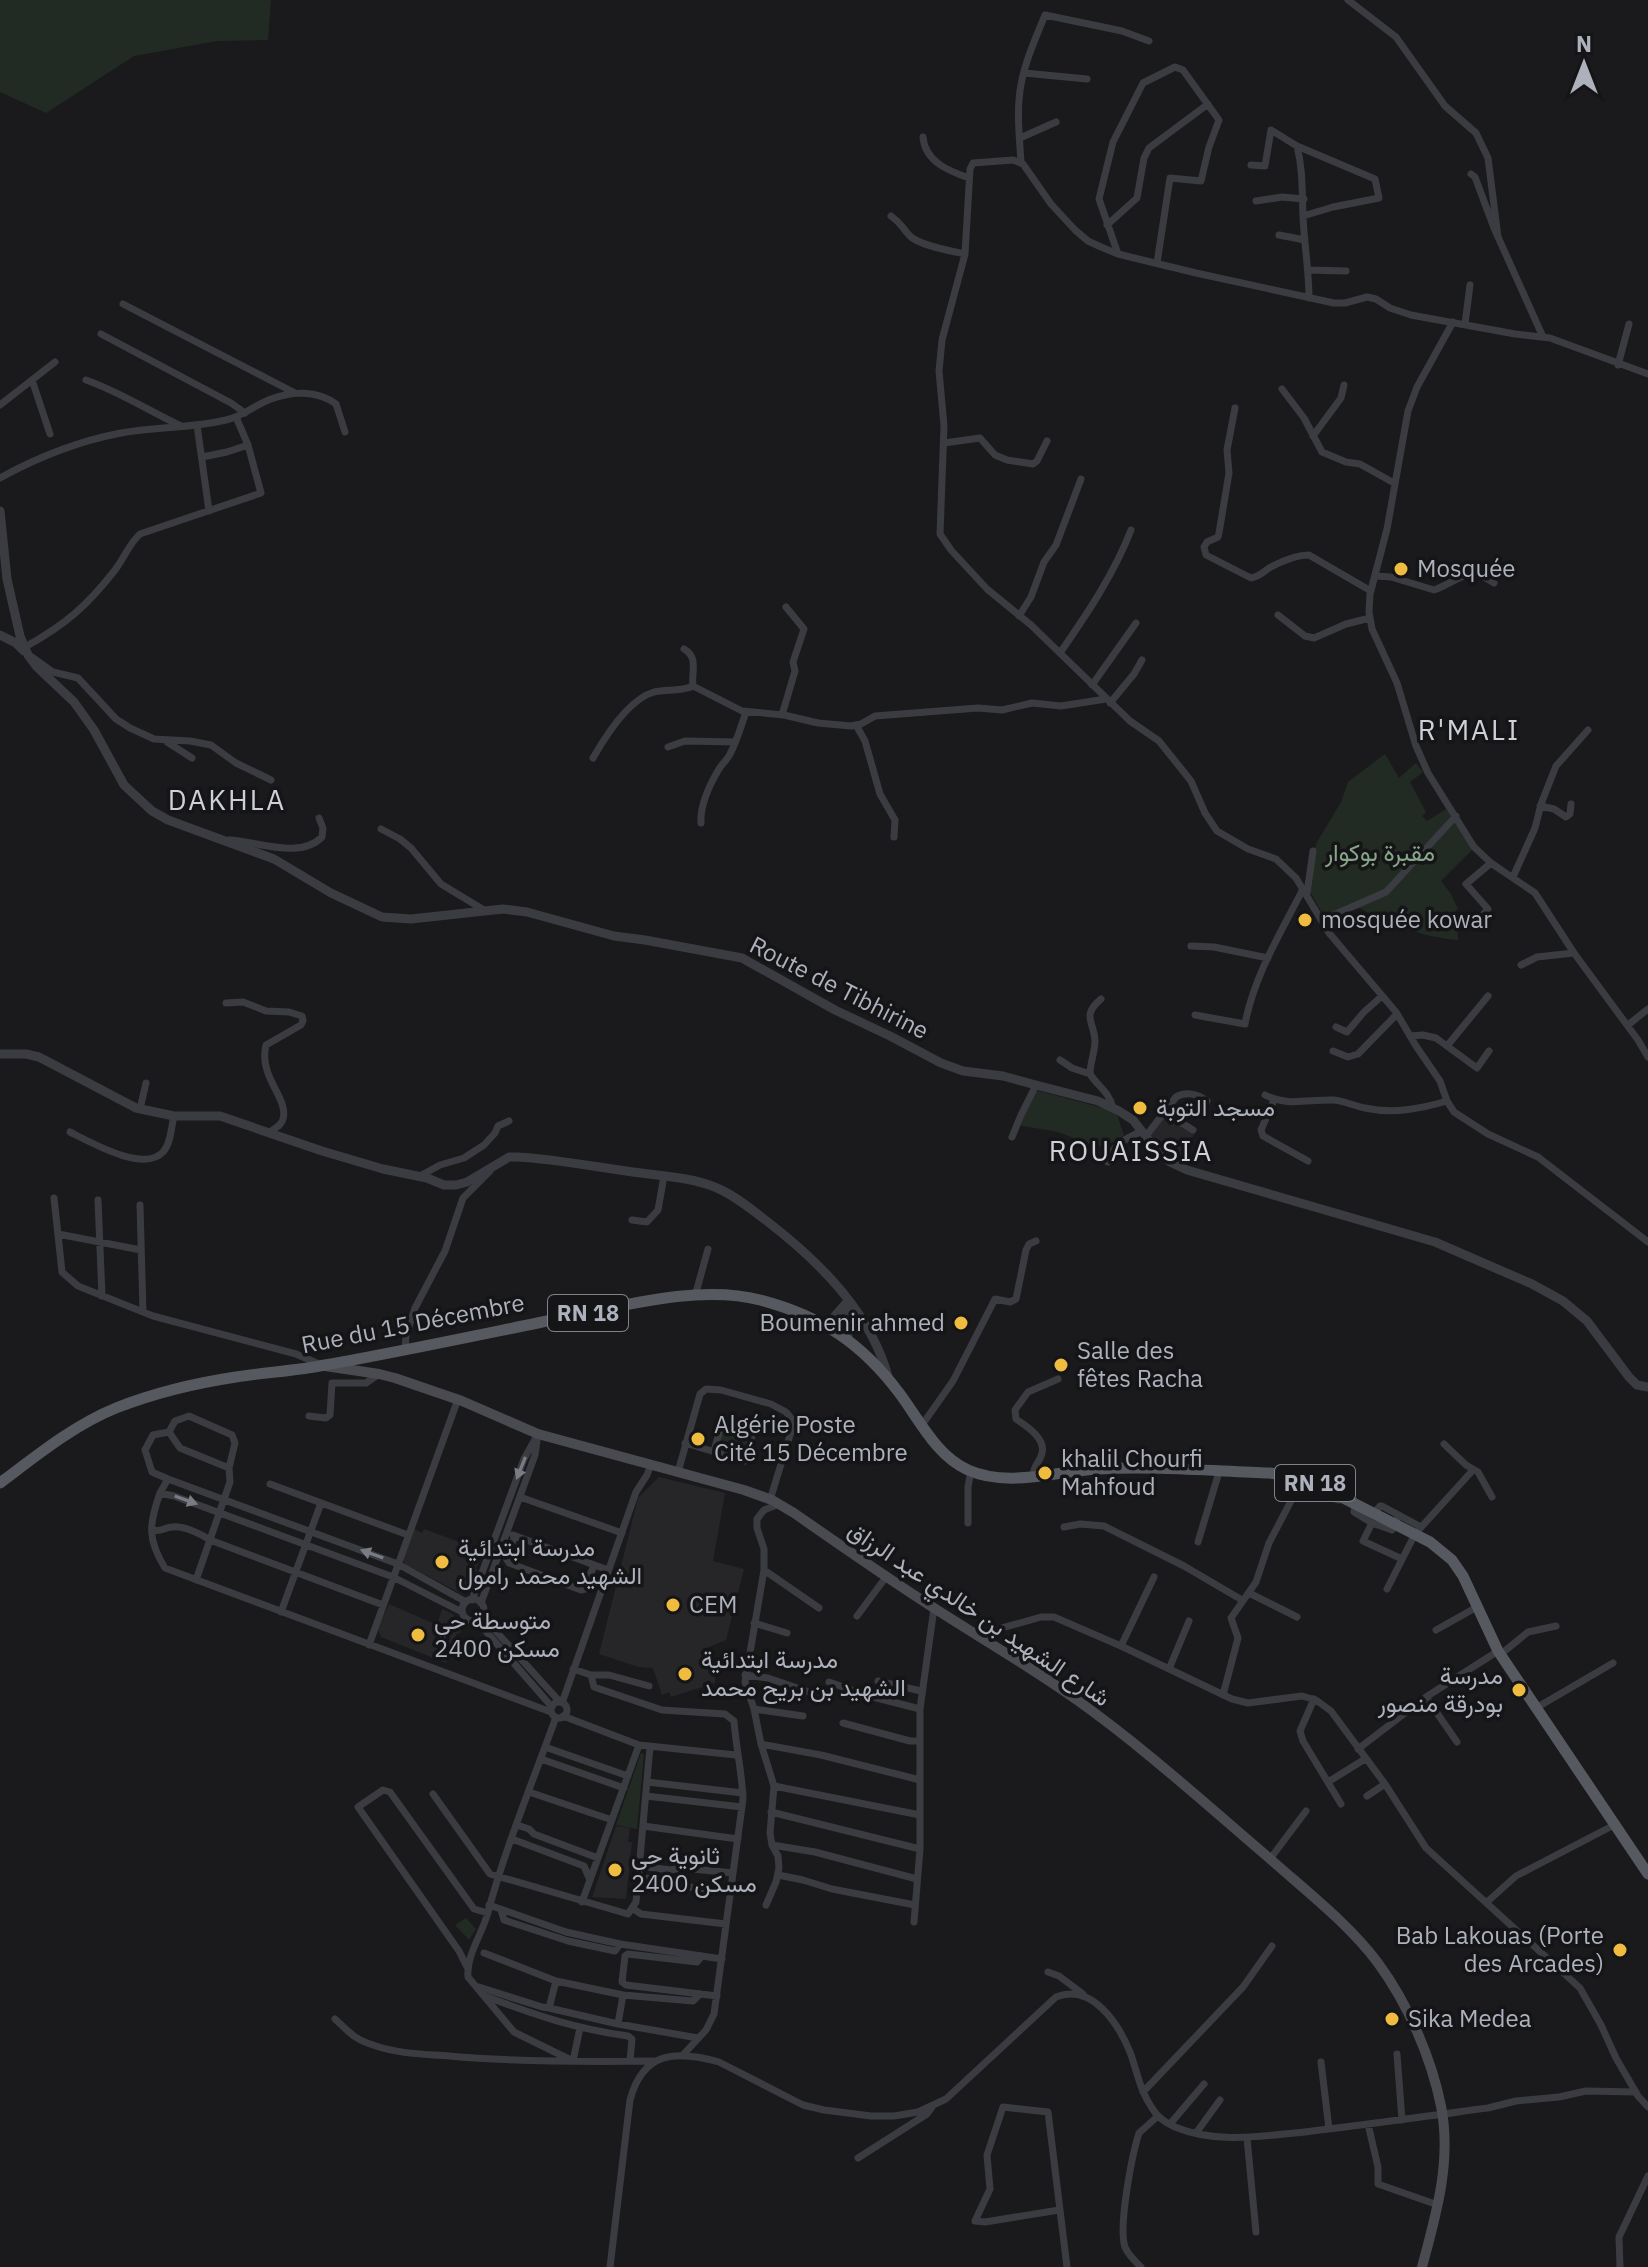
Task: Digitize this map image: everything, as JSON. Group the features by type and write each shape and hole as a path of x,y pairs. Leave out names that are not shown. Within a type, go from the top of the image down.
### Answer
{"main road":[{"name":"Rue du 15 Décembre","path":"0,1483 78,1428 115,1409 175,1390 234,1377 322,1366 635,1304 729,1294 755,1299 827,1325 848,1339 878,1366 941,1451 971,1471 1006,1479 1099,1469 1291,1476 1308,1480 1355,1503 1373,1518 1397,1519 1418,1530 1452,1560 1463,1576 1499,1652 1648,1874"},
{"name":"شارع الشهيد بن خالدي عبد الرزاق","path":"322,1366 379,1374 458,1399 538,1434 744,1490 774,1502 1081,1703 1219,1814 1357,1939 1395,1990 1416,2032 1435,2082 1442,2114 1444,2151 1438,2205 1422,2267"}],"street":[{"path":"1348,0 1396,37 1445,106 1476,133 1488,158 1498,237"},
{"path":"1021,163 1019,103 1024,73 1045,15 1111,28 1149,41"},
{"path":"1118,254 1099,199 1113,142 1143,83 1175,67 1183,70 1219,120 1201,181 1170,178 1157,263"},
{"path":"1024,73 1087,79"},
{"path":"1107,225 1137,198 1144,158 1149,148 1208,104"},
{"path":"1020,138 1056,122"},
{"path":"1251,165 1265,166 1271,130 1297,146 1375,179 1379,198 1303,216"},
{"path":"923,137 926,149 939,166 969,178"},
{"path":"1297,146 1303,172 1309,298"},
{"path":"1648,374 1543,337 1411,315 1376,299 1367,297 1334,303 1118,254 1088,241 1075,230 1021,163 1013,160 973,163 970,169 965,254 942,340 939,371 944,443 940,534 951,550 987,589 1060,653 1108,701 1159,741 1191,781 1217,831 1248,849 1276,859 1296,878 1329,933 1397,1014 1440,1081 1454,1112 1488,1134 1538,1157 1648,1242"},
{"path":"1471,174 1475,177 1543,337"},
{"path":"1256,201 1282,197 1304,199"},
{"path":"891,216 903,225 910,237 965,254"},
{"path":"1279,235 1305,240"},
{"path":"1309,270 1346,271"},
{"path":"1465,324 1470,285"},
{"path":"123,304 296,393"},
{"path":"1453,322 1417,387 1408,411 1387,529 1371,591 1369,612 1372,629 1397,683 1416,746 1428,773 1474,847 1491,863 1535,893 1648,1057"},
{"path":"1618,365 1629,324"},
{"path":"101,334 245,413"},
{"path":"0,405 55,362"},
{"path":"32,380 50,434"},
{"path":"86,380 116,391 182,426"},
{"path":"1313,436 1341,398 1344,385"},
{"path":"1282,389 1304,418 1322,452 1360,464 1394,483"},
{"path":"0,478 22,465 90,440 236,417 271,399 296,393 316,393 336,404 345,432"},
{"path":"1235,408 1227,450 1229,473 1219,533 1204,547 1206,555 1251,578 1276,565 1309,555 1371,591"},
{"path":"26,651 78,612 115,570 140,534 261,493 248,445 236,417"},
{"path":"197,425 209,511"},
{"path":"944,443 980,438 995,455 1033,464 1047,441"},
{"path":"202,457 248,445"},
{"path":"1019,616 1031,597 1044,562 1056,545 1081,479"},
{"name":"Route de Tibhirine","path":"0,511 7,579 26,651 74,702 94,730 124,785 152,811 168,820 274,859 331,893 382,917 411,919 503,909 527,912 614,936 742,958 835,1010 941,1063 963,1071 1003,1076 1098,1101 1113,1108 1133,1120 1159,1153 1187,1170 1435,1242 1532,1284 1563,1301 1587,1321 1629,1377 1637,1385 1648,1387"},
{"path":"1060,653 1094,604 1131,530"},
{"path":"1375,576 1391,577 1434,590 1473,574 1484,576 1494,583"},
{"path":"782,715 795,671 793,662 804,629 786,607"},
{"path":"1278,615 1305,636 1314,638 1346,624 1370,618"},
{"path":"1092,685 1136,623"},
{"path":"0,635 16,643 53,672 78,678 116,719 130,728 154,739 211,745 236,763 271,780"},
{"path":"684,649 695,659 693,686"},
{"path":"693,686 746,712 782,715 818,723 856,725 875,716 978,708 1002,710 1032,703 1061,706 1108,701 1134,674 1142,660"},
{"path":"593,758 608,733 629,709 648,695 693,686"},
{"path":"701,823 700,813 708,792 718,770 729,757 746,712"},
{"path":"856,725 865,741 880,794 895,820 894,837"},
{"path":"1513,877 1535,828 1556,766 1588,730"},
{"path":"164,741 192,758"},
{"path":"668,747 685,741 735,742"},
{"path":"1540,806 1554,809 1566,817 1570,814 1571,804"},
{"path":"1322,920 1386,892 1456,816"},
{"path":"223,840 243,841 268,848 316,844 322,837 319,818"},
{"path":"381,829 411,848 441,884 484,910"},
{"path":"1195,1015 1245,1024 1260,974 1305,892 1313,851"},
{"path":"1484,925 1479,919 1488,909 1466,884 1491,863"},
{"path":"1191,946 1214,947 1268,958"},
{"path":"1521,965 1537,957 1574,953"},
{"path":"1336,1027 1347,1032 1382,996"},
{"path":"1447,1046 1488,996"},
{"path":"1090,1074 1095,1041 1090,1016 1091,1010 1101,999"},
{"path":"226,1003 243,1002 266,1011 302,1016 301,1025 266,1045 264,1063 284,1115 283,1121 270,1132"},
{"path":"1628,1025 1648,1009"},
{"path":"1333,1051 1348,1057 1358,1054 1397,1014"},
{"path":"1410,1036 1429,1035 1477,1068 1489,1051"},
{"path":"0,1054 39,1057 140,1109 174,1116 220,1116 383,1169 420,1176 444,1185 456,1185 509,1157 517,1157 684,1179 718,1189 744,1204 822,1267 860,1317 882,1355 889,1380"},
{"path":"1060,1060 1090,1074 1107,1092 1113,1108"},
{"path":"140,1109 146,1083"},
{"path":"1012,1137 1036,1085"},
{"path":"1108,1162 1111,1150 1144,1133 1176,1097 1181,1094 1201,1096 1207,1101"},
{"path":"1265,1095 1282,1103 1340,1101 1365,1108 1402,1110 1417,1110 1447,1101"},
{"path":"1274,1100 1261,1130 1263,1136 1308,1161"},
{"path":"1164,1112 1193,1130"},
{"path":"70,1132 130,1158 147,1159 165,1151 174,1116"},
{"path":"420,1176 440,1165 464,1158 484,1145 498,1126 509,1121"},
{"path":"405,1349 415,1308 445,1251 463,1198 494,1166"},
{"path":"632,1220 647,1222 658,1210 664,1176"},
{"path":"54,1198 62,1272 78,1286 143,1312 206,1332 296,1354 322,1366"},
{"path":"98,1200 102,1296"},
{"path":"140,1205 143,1312"},
{"path":"58,1234 141,1250"},
{"path":"922,1425 953,1381 995,1299 1010,1302 1016,1299 1026,1250 1029,1244 1036,1241"},
{"path":"695,1296 708,1249"},
{"path":"827,1325 848,1301"},
{"path":"848,1301 848,1339"},
{"path":"848,1339 860,1317"},
{"path":"309,1416 326,1418 330,1415 332,1383 366,1383 379,1374"},
{"path":"1033,1477 1042,1447 1028,1427 1016,1419 1015,1410 1028,1392 1058,1379"},
{"path":"678,1472 700,1394 706,1389 771,1404 786,1412 794,1422 774,1502 757,1519 764,1549 764,1570 745,1675 774,1786 770,1833 778,1856 778,1875 766,1905"},
{"path":"369,1645 458,1399"},
{"path":"169,1432 175,1421 189,1416 232,1435 235,1443 225,1500 196,1580"},
{"path":"685,1443 745,1461 753,1432 722,1422 714,1451"},
{"path":"169,1432 180,1448 229,1468"},
{"path":"169,1432 153,1435 145,1450 152,1472 398,1564 469,1601 481,1603"},
{"path":"538,1434 506,1558 509,1563 581,1590 585,1589 594,1565"},
{"path":"462,1612 524,1459 538,1434"},
{"path":"1444,1444 1478,1472 1492,1497"},
{"path":"467,1967 636,1492 651,1465"},
{"path":"1387,1589 1418,1530 1473,1470"},
{"path":"968,1523 971,1471"},
{"path":"1198,1542 1219,1472"},
{"path":"168,1479 152,1515 153,1549 165,1568 639,1745 736,1755"},
{"path":"270,1484 408,1535"},
{"path":"160,1493 393,1577 462,1612 469,1620 479,1618 484,1610 481,1603 511,1534"},
{"path":"1223,1695 1238,1638 1231,1618 1256,1582 1269,1543 1293,1497 1307,1493 1355,1503"},
{"path":"520,1497 622,1533"},
{"path":"281,1612 321,1503"},
{"path":"1373,1518 1363,1541 1402,1559"},
{"path":"1064,1527 1080,1524 1104,1526 1171,1559 1242,1600"},
{"path":"152,1530 160,1531 174,1526 202,1535 383,1605"},
{"path":"511,1534 608,1570"},
{"path":"764,1570 819,1608"},
{"path":"857,1616 886,1577"},
{"path":"1121,1646 1154,1577"},
{"path":"1249,1593 1297,1617"},
{"path":"1436,1630 1477,1607"},
{"path":"914,1922 920,1849 921,1691 934,1608"},
{"path":"977,1635 1041,1617 1054,1617 1223,1695 1248,1703 1302,1696 1314,1699 1331,1711 1385,1784 1426,1848 1580,1988 1616,2058 1648,2107"},
{"path":"479,1618 566,1709 555,1713"},
{"path":"479,1618 555,1713"},
{"path":"1169,1669 1189,1621"},
{"path":"754,1623 787,1633"},
{"path":"1358,1749 1426,1697 1528,1632 1556,1626"},
{"path":"1536,1708 1613,1663"},
{"path":"573,1669 649,1686"},
{"path":"591,1675 594,1687 662,1710 725,1714 734,1721 743,1793 717,1996 714,2014 706,2030 682,2056"},
{"path":"745,1675 768,1678 812,1693"},
{"path":"878,1681 921,1691"},
{"path":"829,1682 920,1709"},
{"path":"1426,1697 1457,1742"},
{"path":"1314,1699 1300,1731 1341,1804"},
{"path":"754,1709 803,1716"},
{"path":"843,1723 920,1741"},
{"path":"761,1744 821,1755 920,1780"},
{"path":"582,1902 639,1745"},
{"path":"545,1747 628,1776"},
{"path":"433,1794 490,1874 628,1914 636,1902 650,1747"},
{"path":"541,1759 624,1788"},
{"path":"1328,1782 1365,1759"},
{"path":"647,1782 743,1793"},
{"path":"1367,1796 1385,1784"},
{"path":"774,1786 920,1815"},
{"path":"573,2061 514,2032 468,1977 459,1951 358,1807 383,1790 390,1792 474,1909 501,1910 504,1920 568,1941 615,1951 620,1944 722,1959"},
{"path":"529,1792 612,1820"},
{"path":"646,1796 742,1807"},
{"path":"1270,1859 1306,1811"},
{"path":"771,1812 920,1849"},
{"path":"1487,1902 1516,1876 1616,1824"},
{"path":"517,1825 598,1858"},
{"path":"643,1826 738,1839"},
{"path":"512,1839 584,1866 590,1880"},
{"path":"772,1845 815,1852 917,1879"},
{"path":"639,1866 733,1873"},
{"path":"661,1880 663,1869"},
{"path":"778,1875 915,1905"},
{"path":"638,1877 661,1880 666,1884 730,1892"},
{"path":"632,1908 641,1914 726,1924"},
{"path":"1143,2092 1243,1987 1272,1946"},
{"path":"484,1953 556,1981 623,1995 693,2001 700,1994"},
{"path":"702,1956 697,1962 628,1954 625,1956 622,1982 717,1996"},
{"path":"1048,1972 1059,1976 1096,2003 1117,2028 1129,2051 1143,2092 1158,2116 1170,2124 1196,2133 1247,2138 1402,2120 1586,2091 1636,2092"},
{"path":"549,2008 556,1981"},
{"path":"476,1986 542,2007 698,2038"},
{"path":"618,2024 623,1995"},
{"path":"335,2019 357,2038 394,2050 472,2058 654,2061 682,2056 719,2062 789,2099 824,2110 894,2116 918,2112 946,2099 1056,1997 1083,1995"},
{"path":"485,1996 580,2028 628,2036 632,2039 630,2061"},
{"path":"573,2061 580,2028"},
{"path":"1397,2054 1402,2120"},
{"path":"610,2267 630,2100 635,2082 654,2061"},
{"path":"1321,2062 1329,2129"},
{"path":"1170,2124 1204,2084"},
{"path":"1196,2133 1220,2100"},
{"path":"858,2158 927,2114 933,2106"},
{"path":"1059,2210 975,2221 990,2189 987,2155 1003,2107 1048,2112 1067,2267"},
{"path":"1141,2267 1127,2253 1124,2245 1124,2221 1139,2133 1158,2116"},
{"path":"1368,2124 1380,2186 1438,2205"},
{"path":"1247,2138 1256,2232"},
{"path":"1620,2267 1619,2237 1648,2176"}],"shaded area":[{"path":"1166,1116 1194,1134 1181,1158 1155,1142 1150,1135"},
{"name":"CEM","path":"659,1477 725,1493 713,1561 744,1569 726,1640 700,1651 709,1648 715,1663 715,1683 671,1697 669,1692 662,1695 653,1668 638,1667 599,1654 638,1498"},
{"name":"مدرسة ابتدائية الشهيد محمد رامول","path":"412,1528 422,1533 424,1529 484,1551 476,1568 478,1573 472,1590 462,1594 405,1564 402,1558"},
{"name":"متوسطة حي 2400 مسكن","path":"389,1604 437,1625 442,1609 453,1614 462,1628 457,1633 446,1663 381,1637 378,1629"},
{"name":"ثانوية حي 2400 مسكن","path":"616,1826 630,1828 628,1842 632,1842 626,1899 592,1897"}],"green space":[{"path":"0,0 271,0 268,40 217,41 134,56 46,113 0,92"},
{"name":"مقبرة بوكوار","path":"1385,754 1399,778 1416,763 1423,772 1410,782 1426,812 1422,816 1427,821 1446,809 1473,849 1441,881 1458,909 1458,940 1405,928 1355,905 1325,918 1309,890 1317,842 1341,802 1348,782"},
{"path":"1034,1092 1103,1108 1117,1115 1124,1135 1114,1142 1098,1146 1058,1132 1019,1125"},
{"path":"724,1427 750,1435 744,1455 718,1447"},
{"path":"641,1753 644,1754 637,1829 616,1825"},
{"path":"466,1918 476,1929 469,1940 455,1925"}],"place":[{"name":"Mosquée","path":"1401,569"},
{"name":"mosquée kowar","path":"1305,920"},
{"name":"مسجد التوبة","path":"1140,1108"},
{"name":"Boumenir ahmed","path":"961,1323"},
{"name":"Salle des fêtes Racha","path":"1061,1365"},
{"name":"Algérie Poste Cité 15 Décembre","path":"698,1439"},
{"name":"khalil Chourfi Mahfoud","path":"1045,1473"},
{"name":"مدرسة ابتدائية الشهيد محمد رامول","path":"442,1562"},
{"name":"CEM","path":"673,1605"},
{"name":"متوسطة حي 2400 مسكن","path":"418,1635"},
{"name":"مدرسة ابتدائية الشهيد بن بريح محمد","path":"685,1674"},
{"name":"مدرسة بودرقة منصور","path":"1519,1690"},
{"name":"ثانوية حي 2400 مسكن","path":"615,1870"},
{"name":"Bab Lakouas (Porte des Arcades)","path":"1620,1950"},
{"name":"Sika Medea","path":"1392,2019"}],"district":[{"name":"R'MALI","path":"1469,730"},
{"name":"DAKHLA","path":"227,800"},
{"name":"ROUAISSIA","path":"1131,1151"}]}
